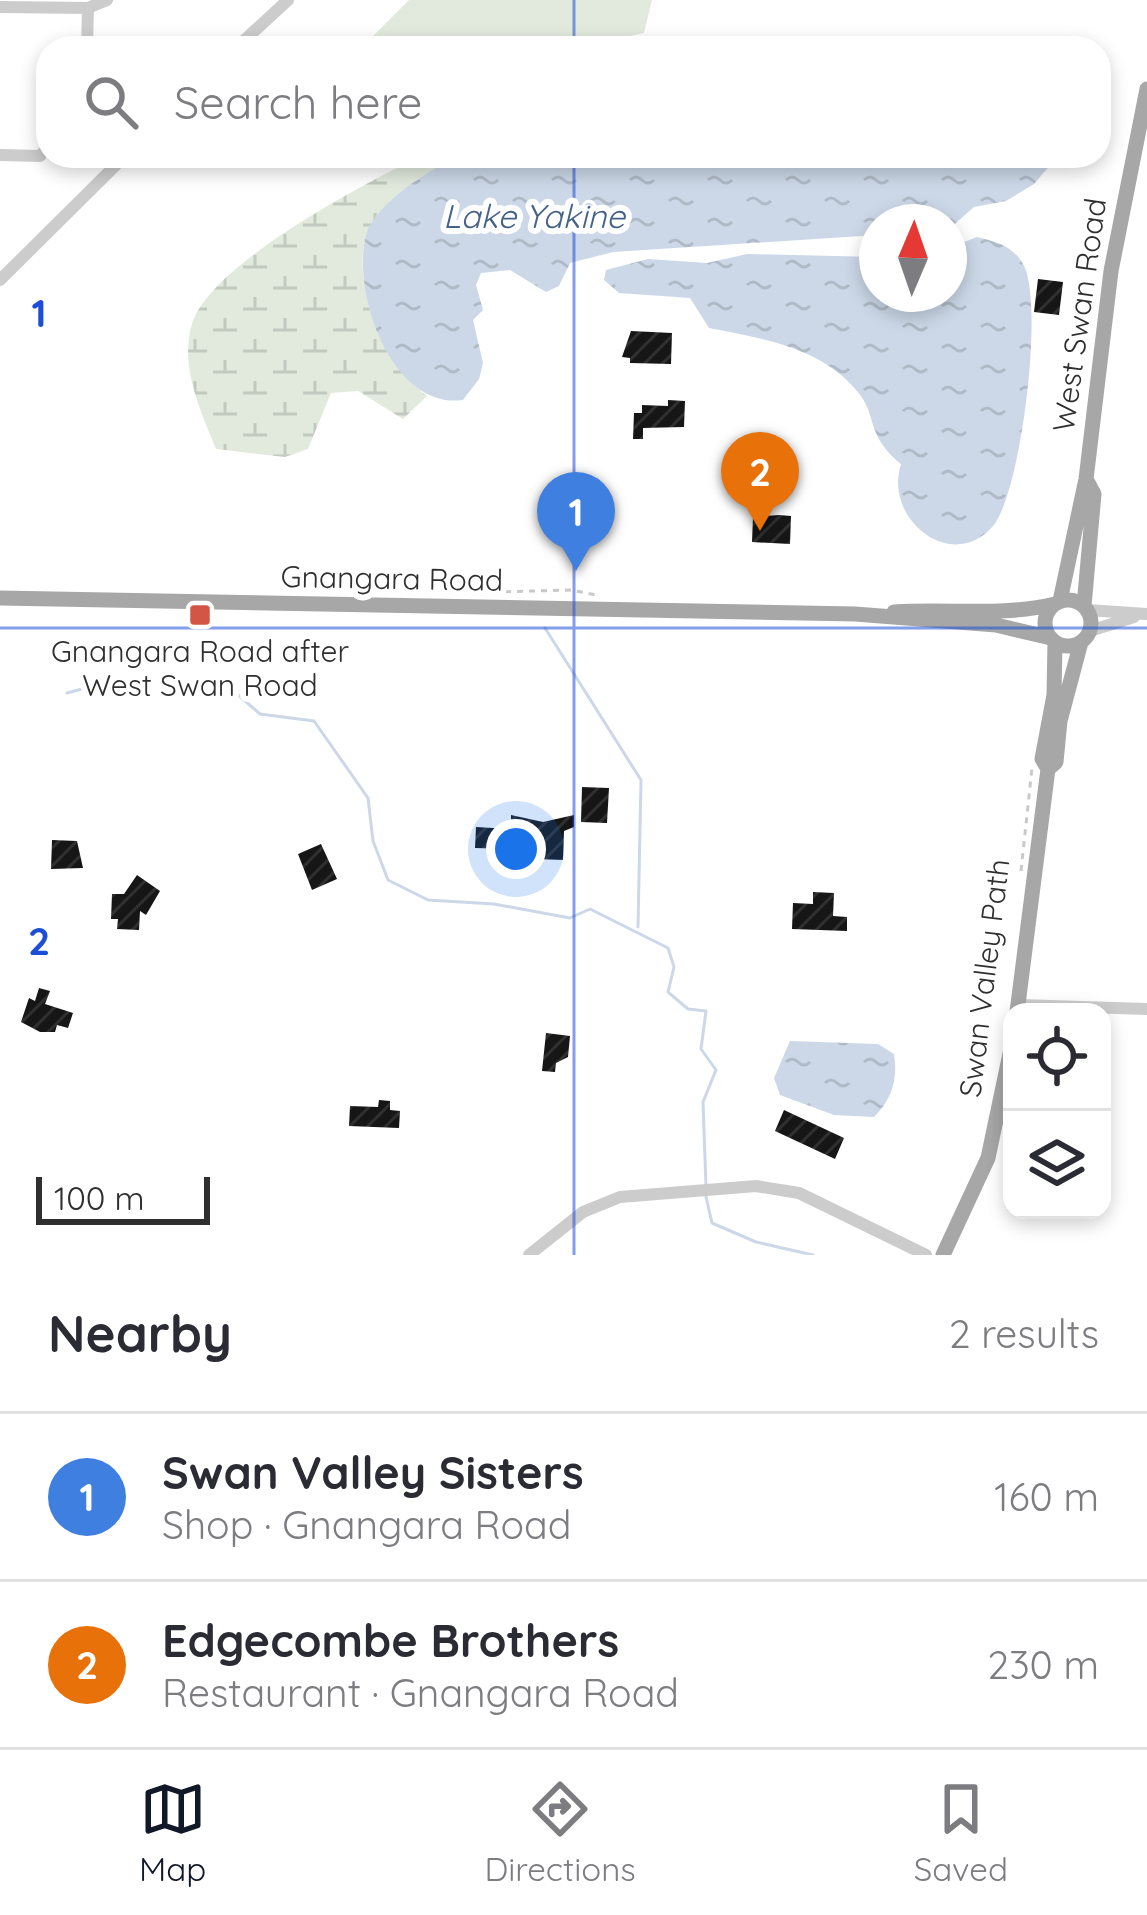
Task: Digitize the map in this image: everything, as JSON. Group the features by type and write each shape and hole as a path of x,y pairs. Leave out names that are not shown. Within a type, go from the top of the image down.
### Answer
{"main road":[{"name":"West Swan Road","path":"1058,602 1086,479 1111,271 1147,88"},
{"name":"West Swan Road","path":"1086,479 1094,494 1086,608"},
{"name":"Gnangara Road","path":"0,598 855,614 997,625 1053,640"},
{"path":"1019,1003 1048,769 1042,759 1054,695 1053,640 1046,616 1058,602 1086,608 1086,636 1060,721 1056,762 1048,769"},
{"name":"Gnangara Road","path":"855,614 938,608 1019,614 1058,602"},
{"path":"1053,640 1068,646 1086,636"},
{"path":"943,1255 988,1158 1003,1087"}],"street":[{"path":"0,7 88,8 107,0"},
{"path":"249,36 287,0"},
{"path":"87,36 88,8"},
{"path":"0,154 36,156"},
{"path":"0,280 113,168"},
{"path":"1086,608 1147,614"},
{"path":"1086,636 1147,614"},
{"path":"1111,1009 1147,1009"},
{"path":"529,1255 583,1212 620,1197 756,1186 799,1193 926,1255"}],"path":[{"name":"Swan Valley Path","path":"1023,881 1032,752"}],"green space":[{"path":"409,0 652,0 644,33 631,36 373,36"},
{"path":"397,168 438,168 387,205 370,227 364,247 363,270 374,319 398,364 427,396 403,419 358,391 331,393 308,449 285,457 216,449 190,372 192,324 228,276 292,228"}],"water":[{"name":"Lake Yakine","path":"436,168 1048,168 1034,184 1006,201 974,207 967,213 967,204 859,204 859,236 613,252 570,263 559,286 546,292 510,270 481,273 476,285 483,310 473,320 483,363 479,379 463,400 438,398 416,387 382,343 371,315 363,259 366,235 380,211"},
{"path":"977,237 997,243 1009,248 1023,264 1032,316 1031,354 1021,438 1003,507 993,526 977,539 959,544 925,534 911,520 898,484 901,464 882,443 864,400 826,364 789,347 709,328 690,298 619,293 604,280 606,270 648,259 707,263 747,254 859,257 859,312 967,312 967,241"},
{"path":"790,1041 878,1044 894,1054 894,1080 885,1103 874,1117 834,1115 780,1095 774,1078"}],"building":[{"path":"1038,279 1063,282 1059,315 1034,312"},
{"path":"631,331 672,333 671,364 630,363 630,358 622,357"},
{"path":"668,400 685,401 684,427 643,428 643,439 633,439 634,413 642,413 642,405 668,406"},
{"path":"791,516 790,544 752,542 753,517"},
{"path":"582,787 609,788 607,823 581,822"},
{"path":"511,815 543,822 574,815 574,827 564,831 563,860 510,858 511,849 475,848 476,827 511,829"},
{"path":"52,840 77,841 83,868 51,869"},
{"path":"321,844 337,879 312,890 298,854"},
{"path":"137,875 160,891 146,915 140,911 139,930 117,929 118,919 111,919 112,894 124,894"},
{"path":"813,892 834,893 833,916 847,917 847,931 792,929 793,903 813,904"},
{"path":"39,988 50,991 45,1004 73,1013 68,1028 57,1025 55,1032 40,1032 21,1022 29,998 35,1001"},
{"path":"546,1033 570,1036 568,1057 556,1063 555,1072 542,1071"},
{"path":"379,1100 390,1101 390,1110 400,1111 399,1128 349,1126 350,1106 378,1107"},
{"path":"784,1110 844,1138 835,1159 775,1131"}],"waterway":[{"path":"545,628 641,780 638,927"},
{"path":"67,693 97,685 199,680 236,693 260,714 314,721 368,798 373,841 388,880 428,900 494,904 570,918 590,909 668,948 674,967 668,992 688,1009 706,1011 701,1049 716,1070 703,1102 706,1187"},
{"path":"706,1197 712,1223 756,1242 813,1255"}],"place":[{"name":"Edgecombe Brothers","path":"760,531"},
{"name":"Swan Valley Sisters","path":"576,571"},
{"name":"Gnangara Road after West Swan Road","path":"200,615"}]}
